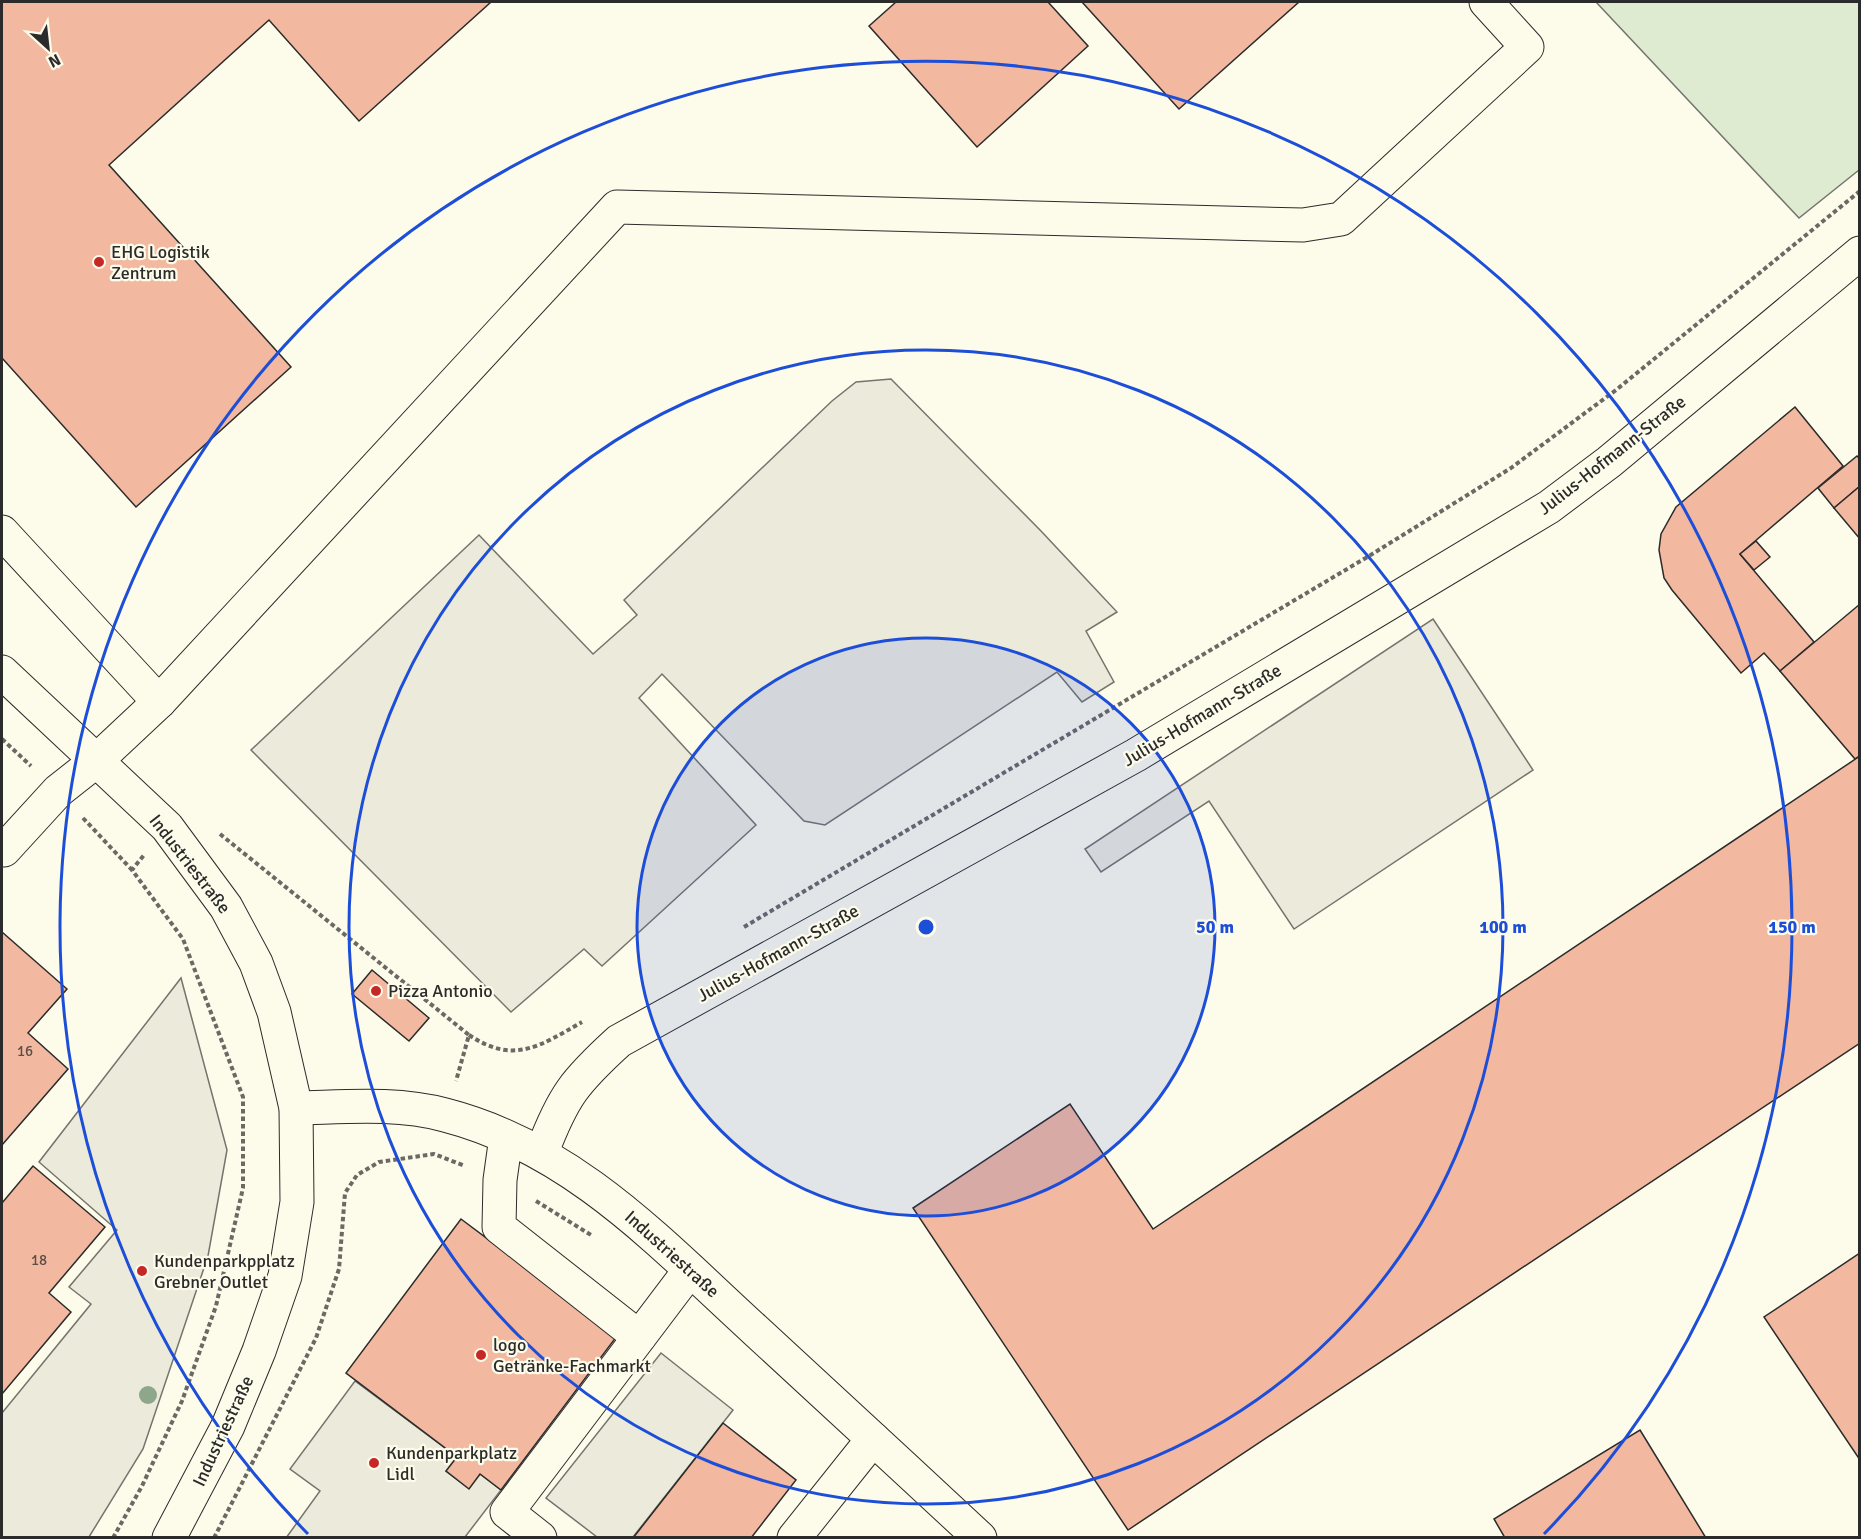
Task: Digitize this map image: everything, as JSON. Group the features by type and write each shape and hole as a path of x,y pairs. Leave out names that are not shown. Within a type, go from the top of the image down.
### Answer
{"street":[{"path":"4,850 58,791 96,760 159,702 617,207 1303,225 1341,219 1527,47 1486,2"},
{"name":"Julius-Hofmann-Straße","path":"542,1152 558,1110 582,1075 619,1041 1136,755 1549,507 1609,462 1860,253"},
{"path":"2,532 159,702"},
{"name":"Industriestraße","path":"2,672 166,827 226,907 256,963 274,1012 296,1108 297,1202 285,1276 259,1352 228,1426 169,1538"},
{"name":"Industriestraße","path":"296,1108 380,1105 446,1115 542,1152 623,1209 980,1538"},
{"path":"506,1137 500,1180 499,1227 639,1337"},
{"path":"540,1538 507,1512 690,1270"},
{"path":"794,1538 873,1439"}],"path":[{"path":"734,933 1369,556 1510,468 1616,390 1860,191"},
{"path":"113,1538 182,1401 216,1306 243,1188 243,1097 183,939 132,870 166,827 193,812 486,1047 506,1052 532,1049 585,1020"},
{"path":"434,1154 469,1035"},
{"path":"214,1538 316,1338 339,1269 345,1193 357,1175 379,1162 434,1154 500,1180 587,1233"}],"green space":[{"path":"1596,2 1859,2 1859,170 1799,218"}],"shaded area":[{"path":"891,379 1041,531 1117,612 1086,631 1114,682 1082,702 1057,672 825,825 804,821 662,674 639,698 756,825 602,966 584,949 511,1012 251,750 479,535 593,654 637,615 624,600 832,401 856,382"},
{"path":"1433,619 1533,770 1294,929 1209,801 1101,872 1085,849"},
{"name":"Kundenparkpplatz Grebner Outlet","path":"181,978 227,1150 208,1256 143,1449 89,1537 2,1537 2,1413 91,1304 69,1287 117,1230 39,1162"},
{"path":"661,1353 733,1410 633,1537 597,1537 546,1498"},
{"name":"Kundenparkplatz Lidl","path":"355,1381 457,1457 446,1471 469,1488 480,1474 501,1490 465,1537 286,1538 320,1491 290,1469"}],"building":[{"name":"EHG Logistik Zentrum","path":"2,2 491,2 359,121 269,20 109,165 291,367 136,507 2,358"},
{"path":"896,2 1048,2 1088,46 977,147 869,26"},
{"path":"1082,2 1299,2 1179,109"},
{"path":"1795,407 1843,466 1740,554 1814,642 1780,671 1764,653 1741,673 1664,578 1659,550 1661,534 1676,507"},
{"path":"1857,456 1860,459 1860,486 1834,508 1818,488"},
{"path":"1860,486 1860,539 1834,508"},
{"path":"1756,541 1770,557 1754,570 1740,554"},
{"path":"1860,604 1860,756 1855,759 1780,671"},
{"path":"1860,756 1860,1043 1128,1530 913,1208 1070,1104 1153,1229"},
{"path":"2,932 67,989 28,1033 68,1069 2,1145"},
{"path":"372,970 429,1018 409,1041 352,994"},
{"path":"33,1166 105,1227 49,1293 71,1312 2,1394 2,1203"},
{"name":"logo Getränke-Fachmarkt","path":"461,1219 617,1336 501,1490 480,1474 469,1489 446,1471 457,1457 346,1373"},
{"path":"1860,1253 1860,1460 1764,1317"},
{"path":"723,1423 796,1480 751,1538 633,1538"},
{"path":"1640,1430 1706,1538 1505,1538 1494,1519"}],"place":[{"name":"EHG Logistik Zentrum","path":"99,262"},
{"name":"Pizza Antonio","path":"376,991"},
{"name":"Kundenparkpplatz Grebner Outlet","path":"142,1271"},
{"name":"logo Getränke-Fachmarkt","path":"481,1355"},
{"name":"Kundenparkplatz Lidl","path":"374,1463"}]}
